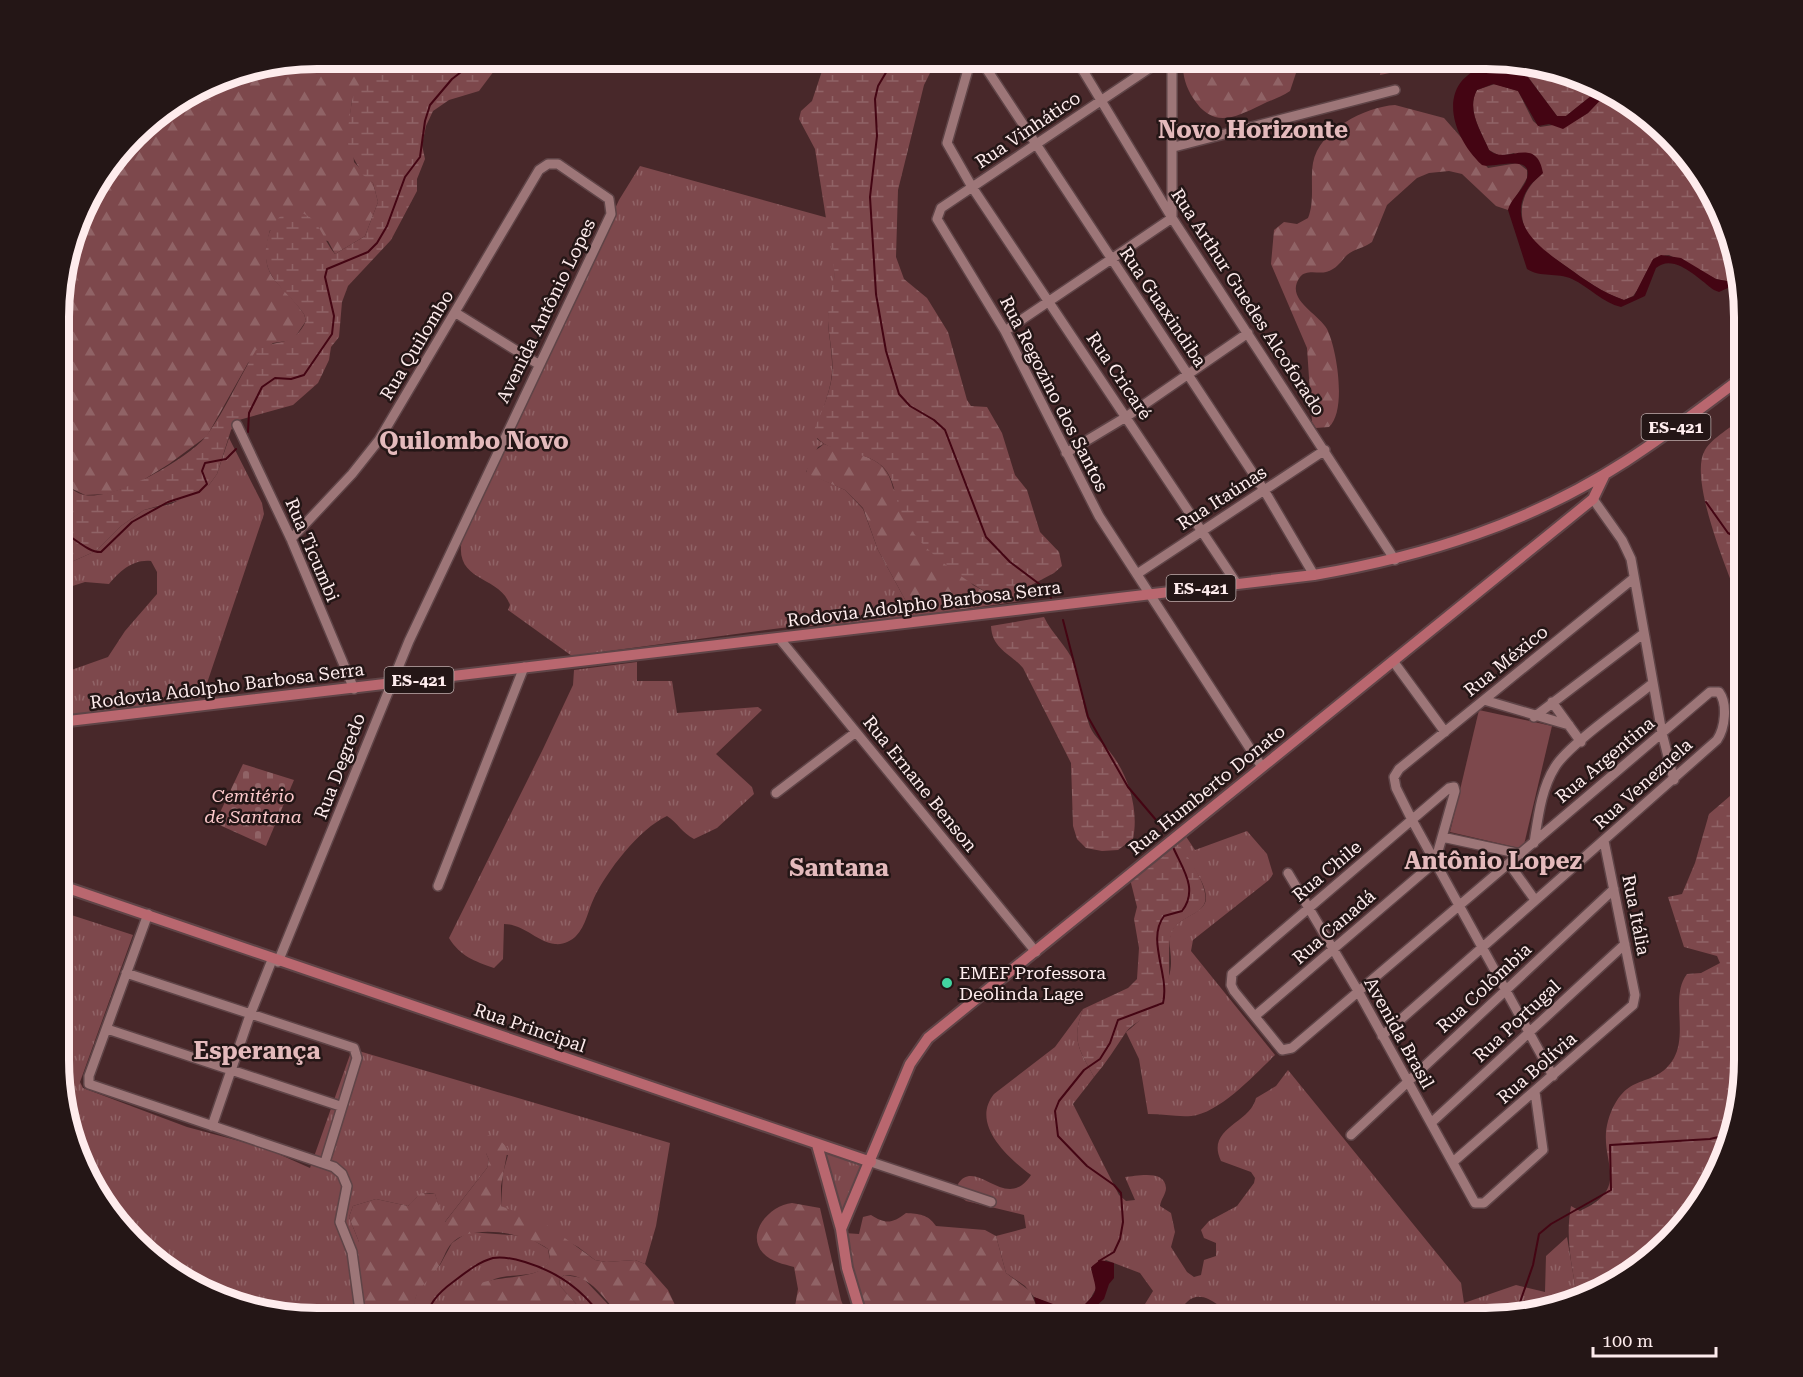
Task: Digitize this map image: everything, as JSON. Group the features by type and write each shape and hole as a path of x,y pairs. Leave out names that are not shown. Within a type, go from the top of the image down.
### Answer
{"main road":[{"name":"Rodovia Adolpho Barbosa Serra","path":"69,721 1314,575 1395,560 1443,547 1515,520 1605,474 1660,438 1734,383"},
{"name":"Rua Humberto Donato","path":"841,1229 871,1162 910,1064 935,1031 1036,952 1593,498 1605,474"},
{"name":"Rua Principal","path":"69,888 275,961 871,1162"},
{"path":"817,1145 841,1229 848,1268 859,1308"}],"street":[{"name":"Rua Cricaré","path":"968,69 947,143 972,187 1237,584"},
{"name":"Rua Guaxindiba","path":"987,69 1264,490 1314,575"},
{"name":"Rua Arthur Guedes Alcoforado","path":"1082,69 1172,218 1395,560"},
{"name":"Rua Vinhático","path":"941,208 1148,69"},
{"path":"1005,331 1172,218 1174,147 1172,69"},
{"path":"1174,147 1395,90"},
{"name":"Rua Quilombo","path":"291,539 352,474 379,440 539,170 548,164 558,164 609,199 611,214"},
{"name":"Rua Regozino dos Santos","path":"941,208 937,215 938,224 1005,331 1099,516 1262,767"},
{"name":"Avenida Antônio Lopes","path":"390,683 538,364 611,214"},
{"path":"456,313 538,364"},
{"path":"1066,453 1126,417 1248,333"},
{"name":"Rua Ticumbi","path":"237,425 291,539 354,689"},
{"name":"Rua Itaúnas","path":"1137,574 1325,450"},
{"path":"1593,498 1628,551 1662,733 1674,780"},
{"name":"Rua México","path":"1412,820 1394,782 1399,769 1634,578"},
{"path":"1534,717 1643,634"},
{"name":"Rua Ernane Benson","path":"779,638 1036,952"},
{"path":"1393,661 1445,732"},
{"path":"438,886 524,667"},
{"name":"Rua Degredo","path":"212,1126 250,1015 275,961 390,683"},
{"path":"1533,843 1539,812 1553,770 1581,742 1653,683"},
{"name":"Rua Venezuela","path":"1382,1036 1674,780 1720,735 1723,698 1717,690 1710,692"},
{"name":"Rua Argentina","path":"1255,1016 1282,1050 1292,1048 1458,906 1510,865 1710,692"},
{"path":"1484,700 1534,717 1569,725"},
{"path":"1552,702 1581,742"},
{"path":"776,793 856,732"},
{"name":"Rua Chile","path":"1255,1016 1234,991 1230,980 1237,968 1449,788 1454,787 1455,791 1443,837"},
{"path":"1412,820 1553,1076"},
{"path":"1435,862 1443,837 1521,854"},
{"name":"Rua Itália","path":"1604,841 1635,995"},
{"name":"Rua Canadá","path":"1255,1016 1435,862"},
{"path":"1510,865 1535,900"},
{"name":"Avenida Brasil","path":"1288,873 1358,991 1473,1202 1484,1203 1543,1150 1535,1092"},
{"name":"Rua Colômbia","path":"1351,1135 1614,889"},
{"path":"147,914 89,1076 91,1085 324,1162 342,1174 347,1186 340,1222 352,1252 360,1308"},
{"name":"Rua Portugal","path":"1431,1123 1625,944"},
{"path":"126,973 354,1047 358,1056 340,1106 324,1162"},
{"name":"Rua Bolívia","path":"1453,1162 1631,1008 1635,995"},
{"path":"107,1029 340,1106"},
{"name":"Rua Principal","path":"871,1162 991,1202"}],"green space":[{"path":"385,69 496,69 479,91 449,100 433,111 426,126 422,145 425,159 417,179 417,191 391,240 348,286 342,302 339,337 331,347 329,360 318,383 293,405 239,420 231,430 217,474 209,485 190,497 144,510 121,526 96,551 69,563 69,488 85,495 98,495 132,485 169,466 207,435 256,350 290,339 301,330 306,321 304,314 274,280 266,262 268,237 278,218 289,211 307,215 318,226 335,254 365,236 378,202 373,183 363,175 349,150 347,135 352,100 357,87"},
{"path":"389,69 352,100 350,116 354,162 373,183 378,202 365,236 335,254 328,241 270,230 266,259 268,269 304,314 306,321 293,340 273,343 248,363 207,436 135,485 107,494 85,495 69,487 71,284 77,253 88,222 102,193 120,166 153,130 166,120 193,102 237,82 284,71"},
{"path":"823,69 932,69 924,85 898,190 896,257 904,279 927,298 948,332 967,400 971,406 987,407 1002,433 1015,475 1027,490 1040,532 1059,552 1062,566 1054,573 1022,590 1026,600 994,605 991,595 943,563 913,532 901,513 890,478 882,466 874,460 828,446 813,433 831,384 832,362 828,315 835,275 815,149 799,119 801,111 812,101"},
{"path":"1183,69 1302,69 1296,73 1290,91 1242,114 1224,118 1208,114 1201,108 1188,89"},
{"path":"1381,69 1409,69 1380,75"},
{"path":"1526,74 1550,77 1594,94 1566,116 1557,116"},
{"path":"1495,84 1518,91 1533,121 1540,127 1573,122 1588,113 1602,98 1637,120 1673,153 1701,193 1721,237 1732,282 1716,279 1669,255 1662,256 1651,264 1633,296 1624,300 1594,286 1536,245 1525,227 1522,208 1528,190 1541,175 1514,153 1500,156 1489,150 1474,112 1474,97 1477,90"},
{"path":"1395,105 1444,118 1488,168 1518,163 1527,170 1527,178 1508,210 1496,206 1462,174 1449,171 1429,173 1417,178 1387,205 1372,242 1347,255 1330,271 1305,273 1300,277 1296,285 1296,292 1304,305 1327,329 1337,365 1338,408 1329,427 1316,428 1312,422 1307,348 1271,264 1274,230 1284,222 1297,224 1308,218 1311,205 1313,163 1324,140 1345,122 1357,116 1370,110"},
{"path":"640,166 828,218 835,272 828,322 832,373 818,430 817,439 824,444 818,447 806,472 845,490 863,509 878,550 914,616 840,625 789,627 572,656 508,610 510,605 505,595 464,564 461,553 462,539 619,200"},
{"path":"1734,425 1734,588 1713,531 1702,484 1701,464 1705,450"},
{"path":"229,438 262,503 264,514 202,698 69,716 69,671 108,657 125,631 157,594 157,572 151,561 138,562 122,570 109,584 85,582 69,587 69,563 96,551 121,526 144,510 171,504 209,485 217,474"},
{"path":"824,444 866,457 883,467 893,488 973,585 991,595 994,605 914,616 878,550 863,508 845,490 806,473 811,454"},
{"path":"1044,617 1074,663 1090,727 1117,761 1131,794 1135,817 1133,839 1118,850 1102,851 1086,848 1077,839 1073,826 1071,763 1023,668 998,645 992,634 991,626"},
{"path":"637,662 637,681 672,681 677,713 758,707 762,710 716,754 752,787 754,794 717,828 694,839 667,816 656,822 625,852 607,876 594,898 582,928 569,941 558,944 548,943 518,927 504,924 503,959 494,968 468,957 449,938 573,685 574,670"},
{"path":"1479,710 1552,726 1523,849 1450,832"},
{"name":"Cemitério de Santana","path":"243,764 294,780 266,846 215,823"},
{"path":"1734,793 1734,1060 1732,1093 1726,1124 1701,1184 1673,1224 1650,1247 1624,1266 1576,1291 1569,1241 1571,1206 1580,1211 1596,1202 1606,1192 1610,1182 1610,1172 1606,1135 1608,1121 1615,1104 1631,1086 1658,1075 1674,1058 1680,1037 1680,993 1687,974 1701,973 1720,963 1717,956 1684,947 1668,897 1682,894 1695,863 1709,814"},
{"path":"1247,831 1267,854 1273,874 1269,880 1193,940 1191,951 1275,1055 1236,1092 1214,1108 1191,1116 1148,1114 1139,1059 1126,1032 1150,1010 1163,991 1170,971 1170,937 1173,929 1201,908 1206,899 1199,877 1176,842 1185,835 1195,850"},
{"path":"1176,842 1186,854 1202,883 1205,892 1203,906 1178,924 1172,932 1167,991 1164,1000 1156,1010 1126,1032 1094,1077 1078,1044 1079,1020 1083,1009 1128,988 1137,979 1139,948 1134,919 1137,907 1130,879"},
{"path":"69,914 133,935 80,1082 83,1088 187,1127 265,1148 310,1168 352,1049 670,1143 656,1226 645,1264 635,1260 606,1262 595,1260 578,1247 501,1206 503,1173 508,1155 486,1153 489,1160 487,1168 444,1223 435,1194 422,1194 408,1206 376,1199 353,1206 349,1217 359,1242 364,1308 284,1306 237,1295 193,1275 153,1247 130,1224 111,1198 95,1170 82,1140 74,1109 69,1060"},
{"path":"1083,1009 1079,1020 1078,1044 1094,1077 1073,1104 1119,1195 1126,1201 1135,1200 1125,1177 1150,1175 1161,1178 1164,1182 1166,1190 1160,1206 1171,1213 1175,1232 1171,1247 1187,1272 1194,1277 1201,1275 1204,1260 1216,1256 1216,1243 1204,1238 1201,1230 1209,1221 1237,1206 1254,1183 1255,1178 1251,1172 1221,1161 1218,1150 1219,1141 1231,1126 1246,1114 1256,1098 1276,1086 1288,1070 1461,1283 1464,1303 1516,1285 1545,1292 1546,1256 1567,1237 1576,1291 1535,1303 1486,1308 1222,1308 1212,1301 1199,1297 1193,1298 1182,1308 1151,1308 1145,1304 1153,1291 1140,1273 1106,1260 1091,1269 1098,1285 1090,1299 1081,1308 1053,1305 1034,1297 1025,1286 1006,1273 996,1236 1026,1228 1024,1215 966,1201 961,1197 958,1184 965,1177 973,1176 1002,1188 1012,1189 1021,1185 1031,1175 1003,1150 995,1139 986,1117 988,1105 994,1094 1055,1047"},
{"path":"489,1135 495,1136 508,1148 501,1186 501,1206 544,1223 595,1260 606,1262 635,1260 645,1264 668,1290 676,1308 613,1308 590,1283 574,1276 564,1275 559,1279 560,1286 580,1308 459,1308 471,1290 479,1284 536,1272 545,1267 549,1260 548,1249 539,1243 500,1232 485,1232 472,1233 452,1243 438,1267 416,1296 414,1308 363,1308 357,1267 359,1242 349,1217 353,1206 376,1199 408,1206 421,1193 435,1194 445,1222 487,1168 489,1160 482,1144 483,1138"},
{"path":"826,1153 866,1167 843,1214"},
{"path":"792,1203 820,1208 844,1308 795,1308 798,1289 794,1267 766,1256 758,1245 757,1237 762,1221 768,1214"},
{"path":"906,1213 919,1214 936,1226 985,1230 996,1236 1006,1273 1030,1291 1036,1305 1025,1308 856,1308 844,1233 859,1234 863,1217 871,1215 888,1222"},
{"path":"468,1232 526,1236 548,1249 550,1261 546,1267 534,1273 491,1280 478,1288 460,1308 414,1308 418,1290 440,1265 452,1243"},
{"path":"564,1275 583,1278 612,1308 580,1308 560,1286 559,1279"}],"shaded area":[{"path":"1477,70 1524,72 1557,116 1566,116 1594,94 1602,98 1588,113 1563,129 1549,124 1538,126 1518,91 1493,84 1477,90 1473,105 1474,113 1489,150 1504,155 1527,153 1534,155 1539,161 1543,173 1527,190 1521,214 1524,225 1538,244 1587,281 1624,300 1634,296 1653,259 1661,255 1681,258 1716,279 1732,282 1732,287 1719,292 1679,265 1663,264 1656,268 1645,296 1621,307 1608,302 1572,279 1532,272 1527,269 1508,210 1527,178 1527,170 1518,164 1482,165 1461,136 1455,120 1453,105 1456,91 1464,79"},
{"path":"1100,1260 1114,1263 1114,1278 1109,1284 1104,1299 1094,1308 1081,1308 1092,1297 1095,1289 1091,1267"},
{"path":"1034,1297 1053,1304 1081,1308 1025,1308 1036,1305"},
{"path":"1525,1304 1525,1305 1495,1307 1500,1305"}],"waterway":[{"path":"248,432 249,413 262,387 275,378 291,379 304,375 332,334 334,316 325,277 327,269 368,252 377,243 387,226 405,177 420,157 425,121 430,105 452,79 465,69"},
{"path":"888,69 878,86 875,99 877,136 870,197 876,294 886,351 899,394 910,406 934,420 945,430 986,537 1010,562 1042,586 1051,598"},
{"path":"69,536 91,550 101,552 132,522 168,502 199,492 207,484 202,471 205,463 226,459 236,449"},
{"path":"1706,502 1728,533 1734,536"},
{"path":"1063,620 1088,717 1128,787 1162,827"},
{"path":"1099,1261 1114,1252 1120,1239 1123,1222 1121,1193 1114,1185 1087,1166 1058,1136 1055,1111 1059,1101 1084,1070 1100,1059 1110,1043 1118,1020 1163,1003 1164,981 1157,936 1159,925 1164,916 1182,911 1189,895 1187,879 1173,847"},
{"path":"1519,1305 1533,1265 1539,1234 1551,1224 1611,1190 1610,1145 1710,1139 1722,1136"},
{"path":"430,1308 440,1293 467,1272 482,1262 501,1257 525,1262 559,1276 578,1290 595,1308"}],"place":[{"name":"EMEF Professora Deolinda Lage","path":"947,983"}],"district":[{"name":"Novo Horizonte","path":"1253,130"},
{"name":"Quilombo Novo","path":"474,441"},
{"name":"Antônio Lopez","path":"1493,861"},
{"name":"Santana","path":"839,868"},
{"name":"Esperança","path":"257,1051"}]}
